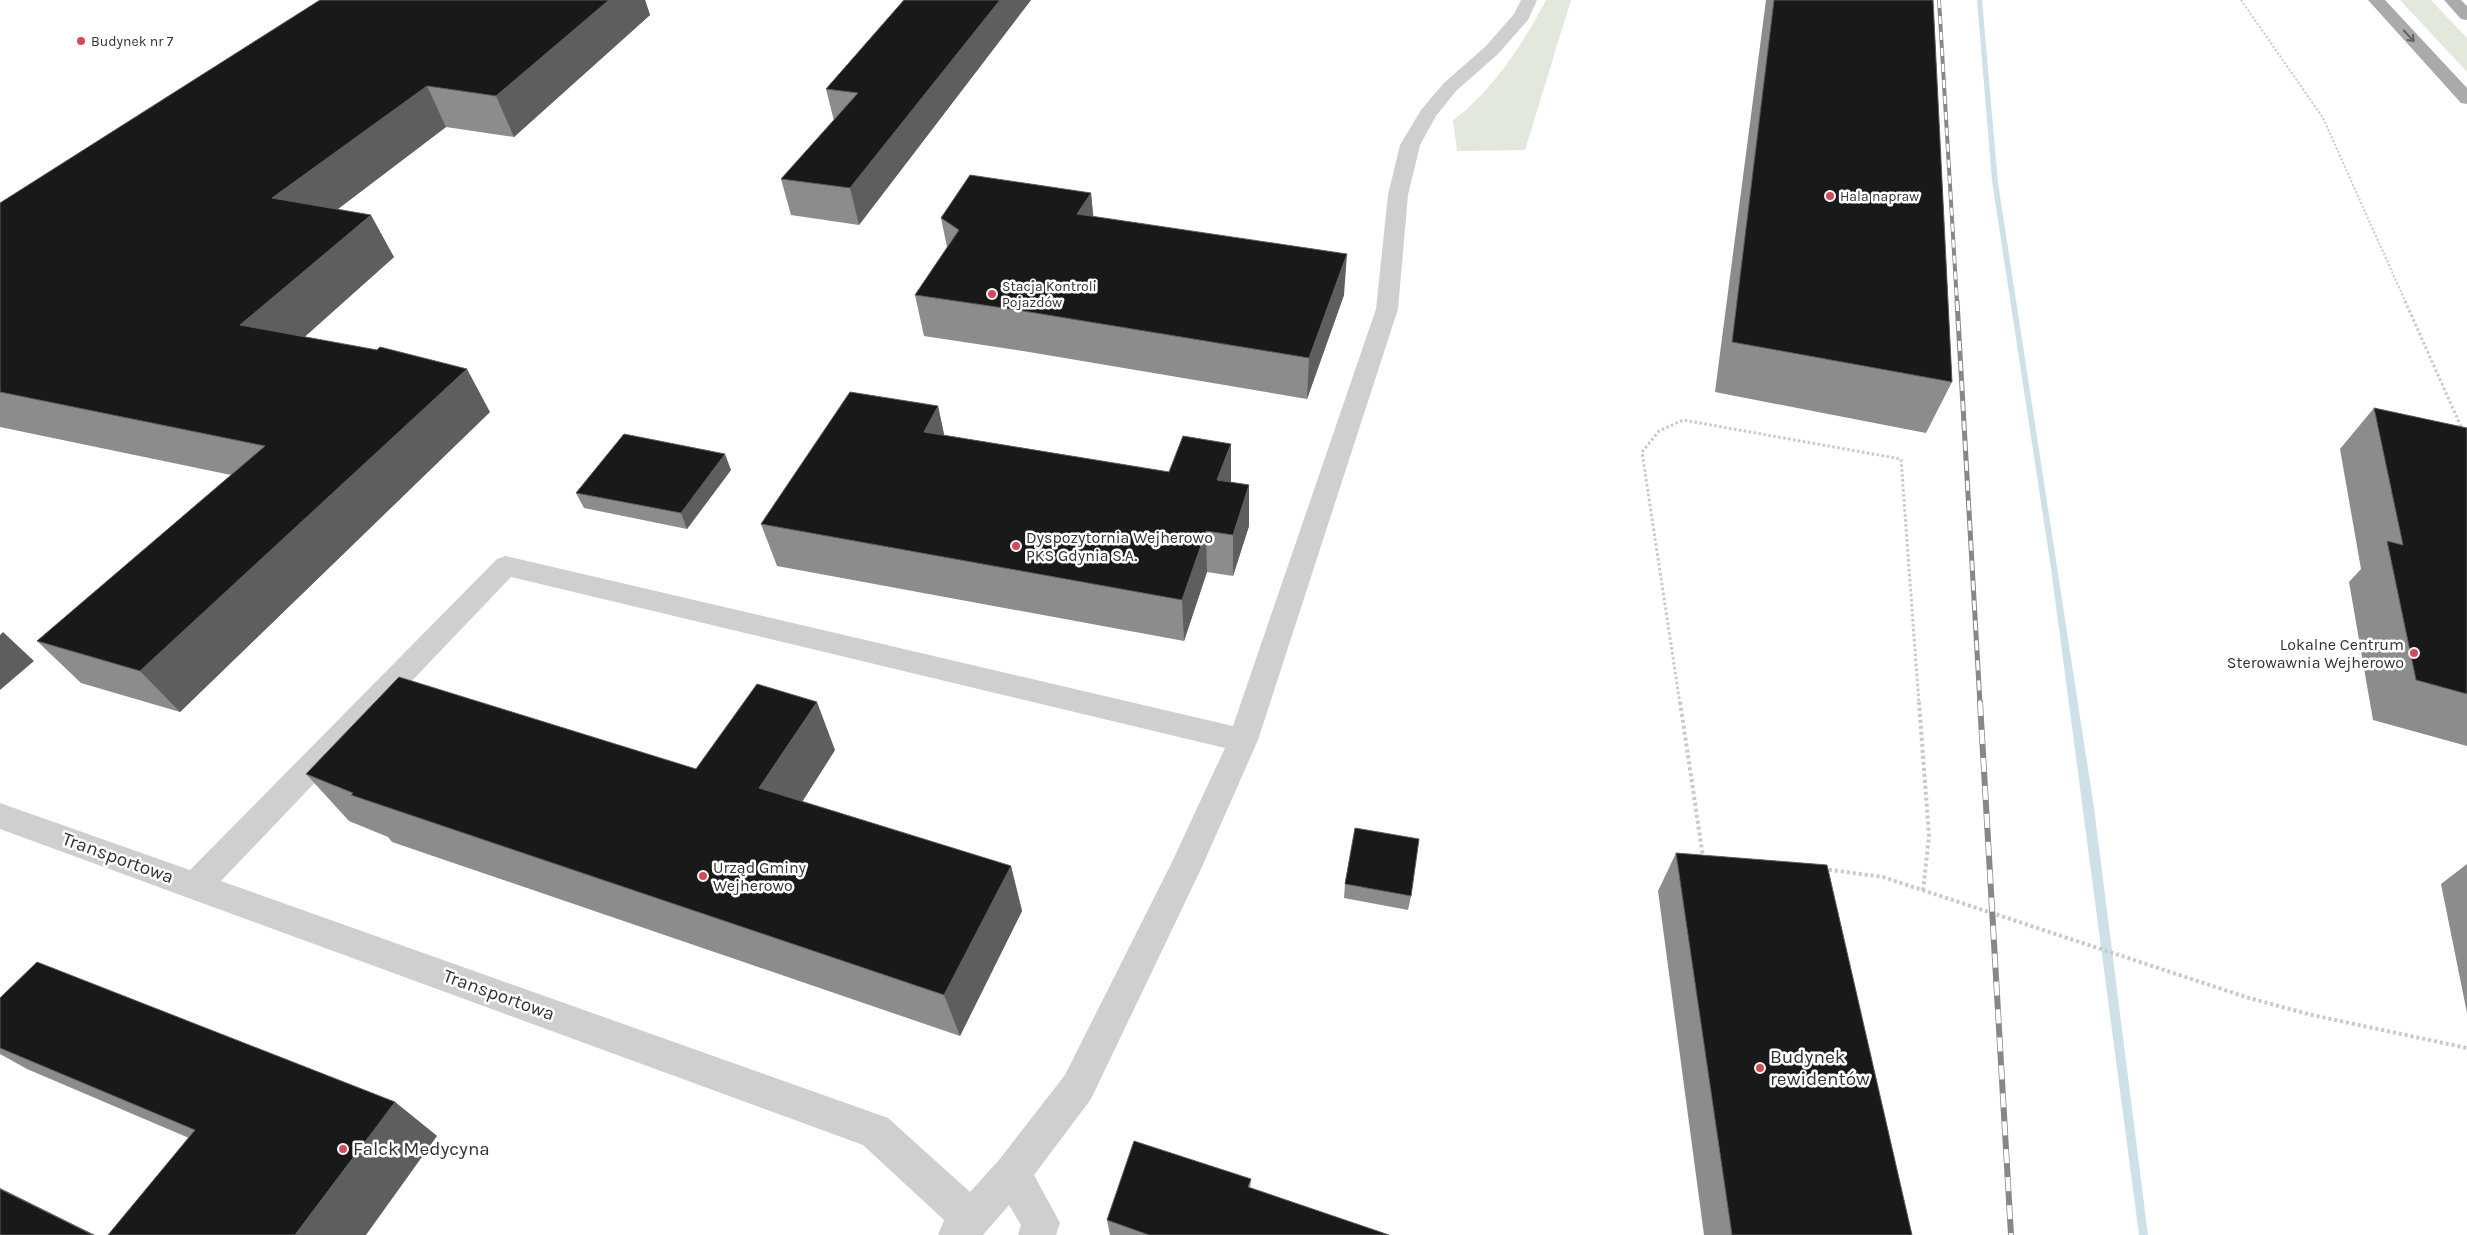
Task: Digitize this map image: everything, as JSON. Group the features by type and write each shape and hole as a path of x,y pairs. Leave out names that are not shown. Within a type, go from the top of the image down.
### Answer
{"main road":[{"path":"2376,0 2467,99"},
{"path":"2452,0 2467,16"}],"street":[{"path":"964,1227 1012,1173 1078,1087 1127,990 1243,740 1388,309 1398,195 1410,146 1428,114 1450,87 1492,50 1522,16 1529,0"},
{"path":"195,886 506,566 1243,740"},
{"name":"Transportowa","path":"0,816 875,1131 964,1227"},
{"path":"1012,1173 1041,1223 1037,1235"}],"path":[{"path":"2241,0 2323,118 2463,432"},
{"path":"1711,858 1702,857 1642,452 1651,436 1668,424 1683,420 1901,459 1929,836 1923,891"},
{"path":"1819,869 1883,877 2249,998 2312,1015 2467,1048"}],"shaded area":[{"path":"1546,0 1571,0 1525,150 1457,151 1453,120 1481,96 1494,81 1528,32"},
{"path":"1977,0 1982,0 1998,183 2094,808 2148,1235 2139,1235 2051,568 1992,181"},
{"path":"2400,0 2431,0 2467,38 2467,72"}],"building":[{"path":"320,0 609,0 496,96 427,86 272,198 371,215 240,325 377,350 380,347 467,369 140,671 37,641 265,446 0,392 0,203"},
{"path":"904,0 1000,0 850,188 781,179 858,93 826,89"},
{"name":"Hala napraw","path":"1774,0 1933,0 1952,382 1732,342"},
{"path":"970,175 1091,193 1077,214 1347,254 1309,358 915,295 959,230 941,218"},
{"name":"Dyspozytornia Wejherowo PKS Gdynia S.A.","path":"850,392 938,406 924,432 1169,472 1183,436 1231,444 1217,480 1249,485 1233,535 1206,531 1182,600 761,524"},
{"path":"2374,408 2467,428 2467,694 2416,680 2387,541 2403,545"},
{"path":"624,434 725,454 681,513 576,493"},
{"name":"Urząd Gminy Wejherowo","path":"399,677 696,769 757,684 817,702 759,788 1011,866 944,995 351,795 353,793 306,774"},
{"path":"1355,828 1419,839 1411,896 1345,884"},
{"name":"Budynek rewidentów","path":"1676,853 1827,865 1912,1235 1732,1235"},
{"path":"37,962 395,1102 295,1235 108,1235 195,1130 0,1048 0,998"},
{"path":"1134,1141 1251,1179 1248,1187 1389,1235 1149,1235 1107,1220"},
{"path":"0,1189 93,1235 0,1235"}],"railway":[{"path":"1939,0 1957,303"},
{"path":"1957,301 1980,704"},
{"path":"1980,702 2011,1235"}],"place":[{"name":"Budynek nr 7","path":"81,41"},
{"name":"Hala napraw","path":"1830,196"},
{"name":"Stacja Kontroli Pojazdów","path":"992,294"},
{"name":"Dyspozytornia Wejherowo PKS Gdynia S.A.","path":"1016,546"},
{"name":"Lokalne Centrum Sterowawnia Wejherowo","path":"2414,653"},
{"name":"Urząd Gminy Wejherowo","path":"703,876"},
{"name":"Budynek rewidentów","path":"1760,1068"},
{"name":"Falck Medycyna","path":"343,1149"}]}
